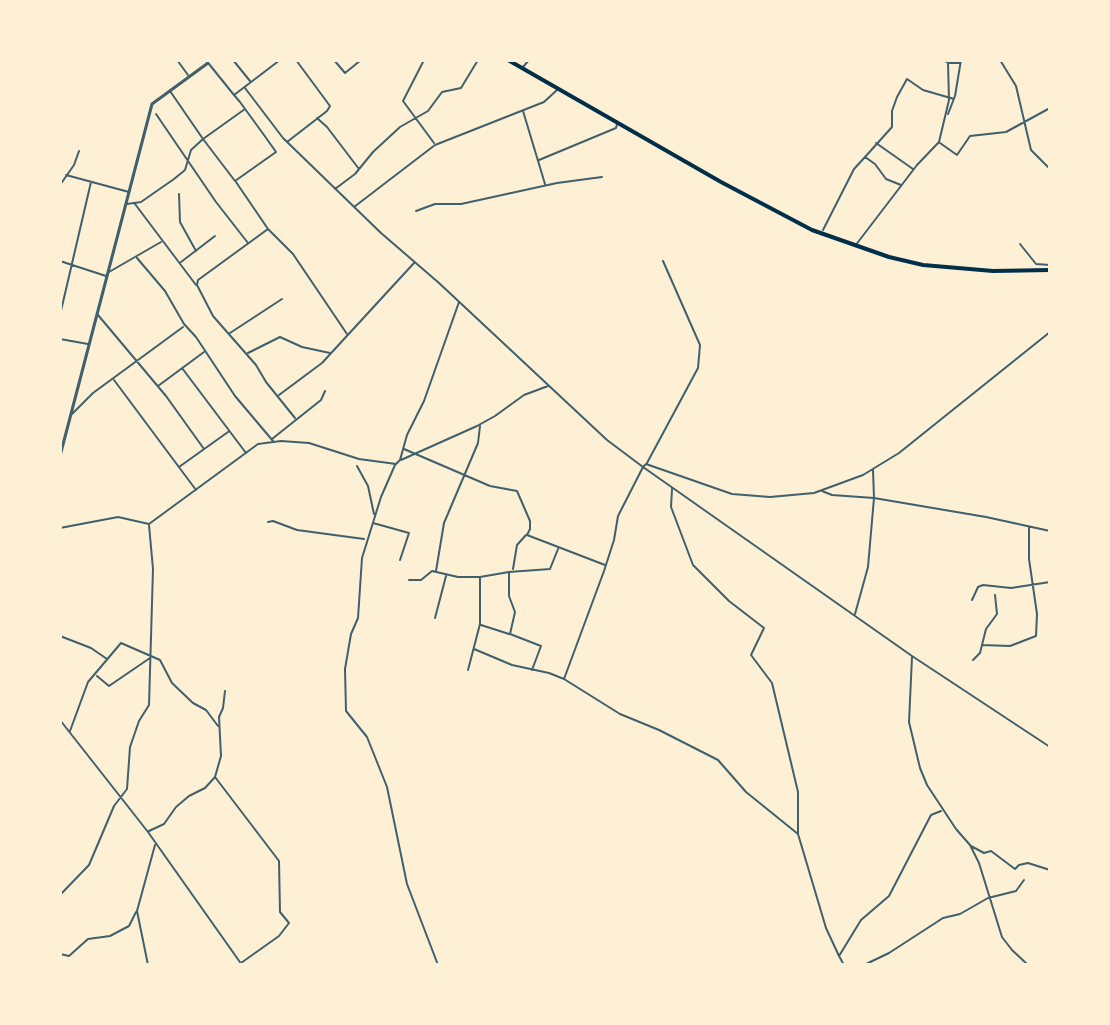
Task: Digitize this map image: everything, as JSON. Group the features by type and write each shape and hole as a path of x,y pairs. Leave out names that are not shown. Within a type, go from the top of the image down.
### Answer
{"highway":[{"path":"508,60 721,182 822,234 889,257 948,269 993,271 1050,267"}],"street":[{"path":"177,60 189,77"},
{"path":"233,60 252,82"},
{"path":"287,142 330,106 296,60"},
{"path":"334,60 345,73 361,60"},
{"path":"424,60 403,101 435,145"},
{"path":"335,189 413,118 428,111 442,92 461,88 478,60"},
{"path":"522,68 529,60"},
{"path":"855,246 913,169 939,142 954,99 961,62 948,63 943,60"},
{"path":"1000,60 1016,86 1031,150 1050,169"},
{"path":"60,456 152,104 207,61 276,152 235,181"},
{"path":"234,95 277,61"},
{"path":"946,119 948,63"},
{"path":"822,234 854,169 875,142 892,127 892,111 907,79 923,90 954,99"},
{"path":"245,88 287,142 335,189 607,440 912,656 1050,747"},
{"path":"354,207 435,145 544,102 558,89"},
{"path":"170,91 348,335"},
{"path":"939,142 957,155 970,136 977,133 998,134 1050,108"},
{"path":"182,154 190,152 245,109"},
{"path":"523,111 546,186"},
{"path":"156,114 248,243"},
{"path":"316,118 327,127 359,169"},
{"path":"539,160 616,128 618,123"},
{"path":"875,142 913,169"},
{"path":"60,185 74,165 79,151"},
{"path":"126,204 141,202 174,179 185,170 190,152"},
{"path":"865,157 875,164 886,179 902,185"},
{"path":"66,175 129,192"},
{"path":"416,211 435,204 461,204 602,177"},
{"path":"60,315 91,182"},
{"path":"179,194 180,222 196,251"},
{"path":"134,203 198,288 213,316 247,354 295,418"},
{"path":"198,288 198,280 268,229"},
{"path":"179,263 215,236"},
{"path":"60,261 108,274 161,242"},
{"path":"1020,244 1036,264 1050,267"},
{"path":"137,258 165,291 235,396 273,440 309,443 359,459 396,464"},
{"path":"564,679 605,565 621,509 698,368 700,345 663,261"},
{"path":"277,396 332,353 370,307 415,262"},
{"path":"229,334 266,313 282,299"},
{"path":"400,460 459,302"},
{"path":"97,314 158,386 204,449"},
{"path":"71,415 93,393 185,325"},
{"path":"646,464 732,494 770,497 821,491 873,469 899,453 1050,332"},
{"path":"247,354 280,337 302,347 332,353"},
{"path":"60,339 89,344"},
{"path":"158,386 205,351"},
{"path":"182,368 246,453"},
{"path":"113,379 197,490"},
{"path":"438,965 407,884 387,787 367,737 346,711 345,669 351,634 358,618 362,558 374,515 400,460 480,424 524,395 549,386"},
{"path":"60,528 118,517 149,524 258,444 273,440 295,418 321,400 325,391"},
{"path":"436,571 444,523 478,443 480,424"},
{"path":"179,467 229,431"},
{"path":"403,449 490,486 517,491 530,523 527,535 517,545 511,571 509,596 515,612 510,634"},
{"path":"357,466 368,486 374,515"},
{"path":"855,615 868,567 874,498 873,469"},
{"path":"672,488 671,507 693,565 729,601 763,626 751,655 772,683 798,792 798,834 826,928 844,965"},
{"path":"821,491 1050,531 1050,544"},
{"path":"268,522 297,530 366,539"},
{"path":"372,522 409,533 400,560"},
{"path":"60,895 89,865 114,806 127,789 130,747 151,695 153,569 149,524"},
{"path":"982,645 1010,646 1036,636 1037,614 1029,527"},
{"path":"527,535 605,565"},
{"path":"409,580 421,580 429,572 436,571 446,575 480,577 511,571 550,569 559,548"},
{"path":"435,618 446,575"},
{"path":"468,670 480,624 480,577"},
{"path":"972,600 978,587 983,585 1011,588 1050,582"},
{"path":"973,660 979,655 986,629 997,614 995,595"},
{"path":"480,624 540,644 532,670"},
{"path":"60,636 91,648 108,660"},
{"path":"69,732 88,682 121,643 160,660 172,683 193,703 206,710 218,726"},
{"path":"474,649 564,679 620,714 718,760 746,792 798,834"},
{"path":"912,656 908,703 913,747 927,785 970,845 991,898 1002,937 1028,965"},
{"path":"96,675 109,686 151,657"},
{"path":"148,832 164,824 176,807 205,788 215,777 221,756 218,726 225,691"},
{"path":"60,720 148,832 241,964 279,936 289,923 280,912 279,861 215,777"},
{"path":"839,956 861,920 889,896 931,815 943,810"},
{"path":"60,954 69,956 88,939 110,936 129,926 137,911 155,844"},
{"path":"970,845 984,853 991,851 1015,869 1028,863 1050,870"},
{"path":"864,965 889,953 943,918 1016,891 1024,880"},
{"path":"137,911 148,965"}]}
